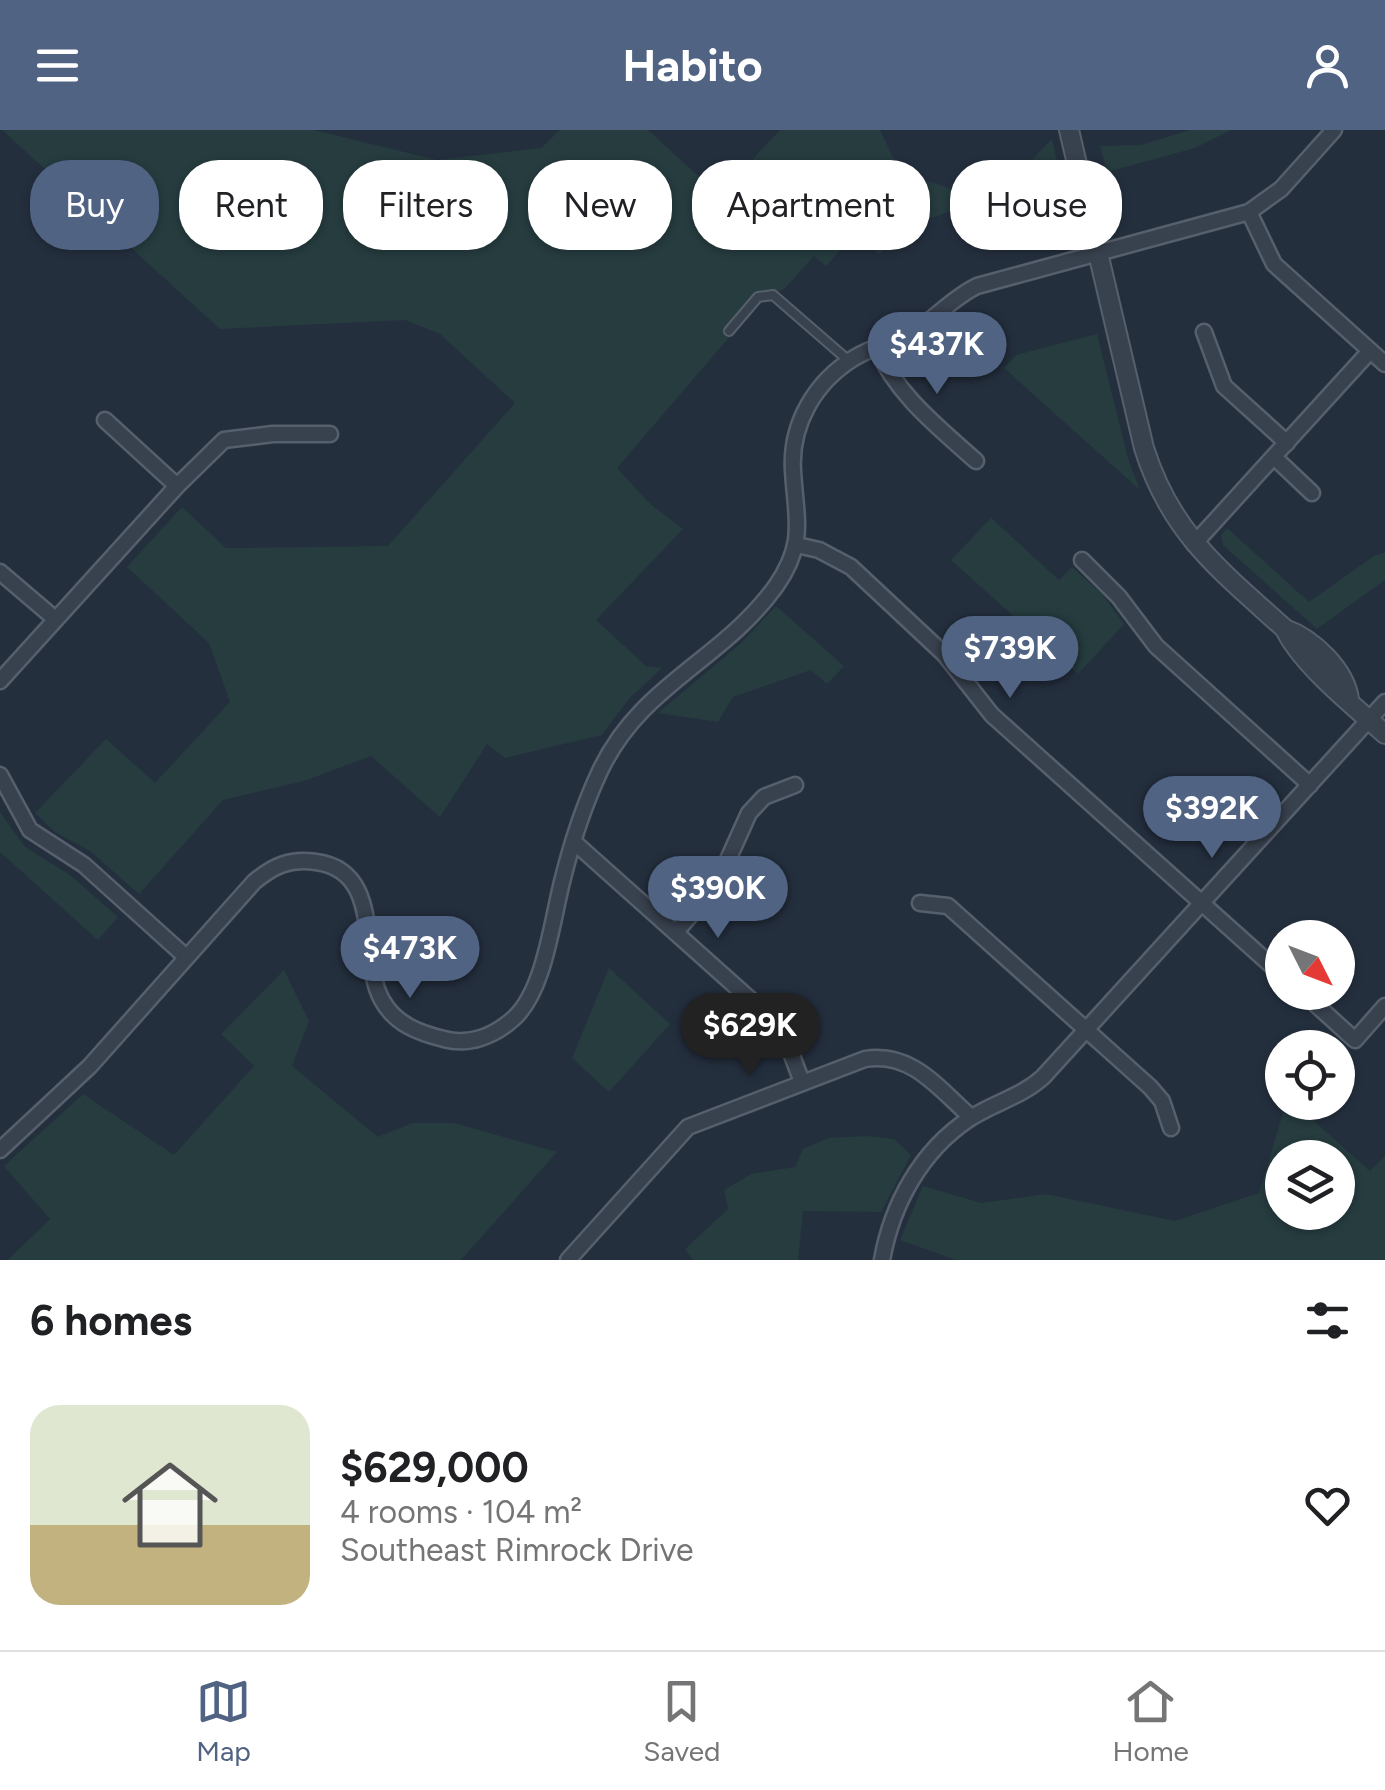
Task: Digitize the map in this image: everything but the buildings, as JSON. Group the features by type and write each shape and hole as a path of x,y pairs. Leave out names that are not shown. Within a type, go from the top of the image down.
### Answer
{"street":[{"path":"1069,130 1148,463 1166,504 1194,544 1332,666 1347,684 1349,699 1385,734"},
{"path":"0,1150 90,1066 267,871 294,860 328,864 357,889 369,929 374,982 390,1012 416,1032 452,1041 480,1039 510,1022 535,989 574,842 601,770 632,721 671,682 735,632 788,568 798,545 794,444 806,406 819,386 849,361 918,328 949,302 977,286 1249,212 1281,189 1334,130"},
{"path":"1249,212 1274,264 1385,364"},
{"path":"1204,332 1224,386 1287,443"},
{"path":"876,347 907,397 976,460"},
{"path":"1194,544 1370,351"},
{"path":"105,420 177,486"},
{"path":"0,681 54,618 224,440 273,434 330,434"},
{"path":"1274,457 1312,493"},
{"path":"798,545 820,550 862,577 944,654 992,715 1265,960"},
{"path":"1082,560 1119,597 1156,646 1310,785"},
{"path":"0,572 54,618"},
{"path":"882,1260 891,1218 905,1190 936,1148 971,1118 1027,1091 1385,702"},
{"path":"0,775 30,830 84,865 186,957"},
{"path":"676,932 717,884 749,813 764,796 795,785"},
{"path":"574,842 771,1018 788,1045 802,1082"},
{"path":"920,903 948,906 1087,1030 1150,1087 1162,1101 1171,1128"},
{"path":"1322,1010 1354,1040 1385,1006"},
{"path":"568,1260 688,1126 865,1058 892,1057 914,1066 971,1118"}],"lane":[{"path":"729,331 758,297 774,296 849,361"}],"green space":[{"path":"2,130 314,130 437,160 541,148 560,130 648,130 692,170 692,250 840,250 826,266 814,256 784,289 762,299 617,468 648,502 683,529 596,620 646,666 662,668 628,700 602,735 505,758 487,744 440,817 371,756 304,781 223,800 139,894 90,851 55,832 35,813 106,739 155,783 230,702 209,643 127,567 182,507 226,548 388,546 515,403 440,334 405,320 220,329 133,250 159,250 159,160 35,160"},
{"path":"780,130 880,130 894,160 752,160"},
{"path":"1189,130 1231,130 1195,148 1122,168 1122,160 1104,160 1100,146 1141,145"},
{"path":"1052,139 1057,160 1032,160"},
{"path":"930,182 950,188 950,211 930,218"},
{"path":"1097,334 1129,462 1140,490 1004,368 1016,355"},
{"path":"991,518 1059,580 1072,567 1102,594 1124,624 1078,674 951,560"},
{"path":"1227,528 1309,602 1385,552 1385,580 1317,629 1223,545 1221,535"},
{"path":"776,606 844,666 827,684 811,670 733,697 718,722 658,713 740,644"},
{"path":"0,812 25,847 70,875 118,917 98,940 0,852"},
{"path":"609,968 670,1024 609,1092 572,1058"},
{"path":"284,970 309,1021 292,1066 378,1137 412,1123 454,1123 557,1152 461,1260 8,1260 50,1219 4,1166 83,1094 174,1155 254,1066 221,1034"},
{"path":"1281,1120 1313,1120 1335,1140 1275,1140"},
{"path":"828,1138 894,1139 911,1155 881,1212 803,1211 798,1260 693,1260 685,1249 728,1209 724,1190 751,1174 795,1167 803,1149"},
{"path":"1385,1156 1385,1260 956,1260 900,1240 923,1186 981,1203 1046,1194 1175,1221 1259,1193 1265,1173 1265,1230 1355,1230 1355,1158 1370,1171"}]}
